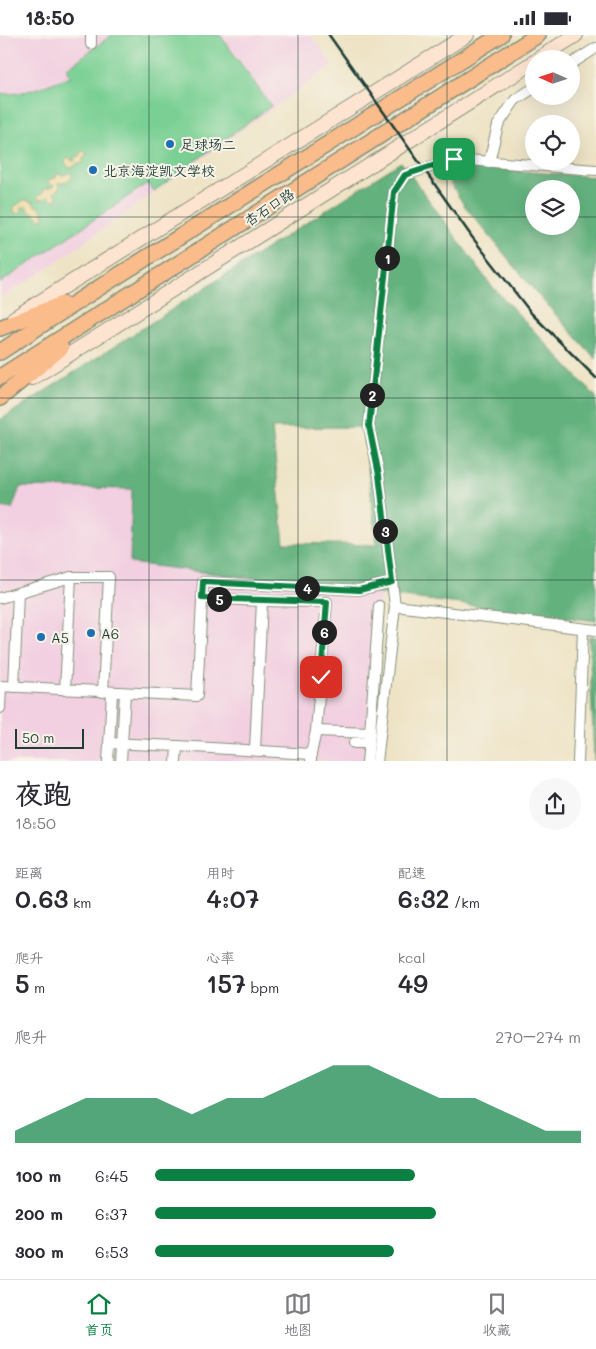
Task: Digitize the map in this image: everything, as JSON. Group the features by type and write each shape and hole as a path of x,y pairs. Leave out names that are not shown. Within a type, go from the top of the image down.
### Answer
{"main road":[{"name":"杏石口路","path":"0,352 501,35"},
{"name":"杏石口路","path":"0,377 538,35"},
{"path":"0,327 89,294"},
{"path":"0,398 114,305"}],"street":[{"path":"0,327 467,35"},
{"path":"552,50 576,35"},
{"path":"580,58 596,48"},
{"path":"0,398 525,68"},
{"path":"489,162 498,125 515,100 525,94"},
{"path":"377,761 394,605 379,475 369,426 394,192 405,175 454,159 596,170"},
{"path":"65,690 71,577"},
{"path":"0,598 71,577 109,577 108,761"},
{"path":"0,708 0,686 197,696 203,582 359,590 392,582"},
{"path":"14,687 18,593"},
{"path":"109,743 255,750 311,758 316,731 327,602 202,598"},
{"path":"255,750 262,601"},
{"path":"394,605 596,630"},
{"path":"367,761 380,606"},
{"path":"578,761 583,629"},
{"path":"121,761 125,693"},
{"path":"316,731 369,738"},
{"path":"354,743 369,738"},
{"path":"176,761 177,746"}],"shaded area":[{"name":"北京海淀凯文学校","path":"0,35 311,35 333,65 38,275 0,298"},
{"path":"20,487 133,489 131,563 380,594 363,761 0,761 0,507 12,508"}],"green space":[{"name":"北京海淀凯文学校","path":"112,35 220,35 271,106 154,191 148,183 0,283 0,94 28,91 71,76 66,69"},
{"path":"401,162 490,284 596,397 596,621 130,563 132,489 20,487 12,509 0,507 0,420","holes":["363,427 377,545 284,543 272,428"]},
{"path":"463,167 596,177 596,359 539,296 464,205 442,170"},
{"path":"589,636 596,637 596,761 594,761"}],"sand":[{"path":"81,151 88,155 83,158 83,163 77,163 74,167 70,168 66,165 65,161 68,158 75,161 74,156 80,157"},
{"path":"56,174 64,175 72,174 72,178 63,183 57,183 60,186 54,193 57,195 56,200 52,200 48,196 39,200 37,197 43,193 43,189 54,186 48,182 50,179 56,178"},
{"path":"24,200 33,202 42,211 44,218 40,219 33,212 29,213 27,207 21,207 22,211 16,214 14,207"}],"railway":[{"path":"329,35 472,237 532,314 596,378"}],"place":[{"name":"足球场二","path":"170,144"},
{"name":"北京海淀凯文学校","path":"93,170"},
{"name":"A6","path":"91,633"},
{"name":"A5","path":"41,637"}],"route":[{"path":"321,677 327,602 202,598 203,582 359,590 392,582 379,475 369,426 394,192 405,175 454,159"}]}
